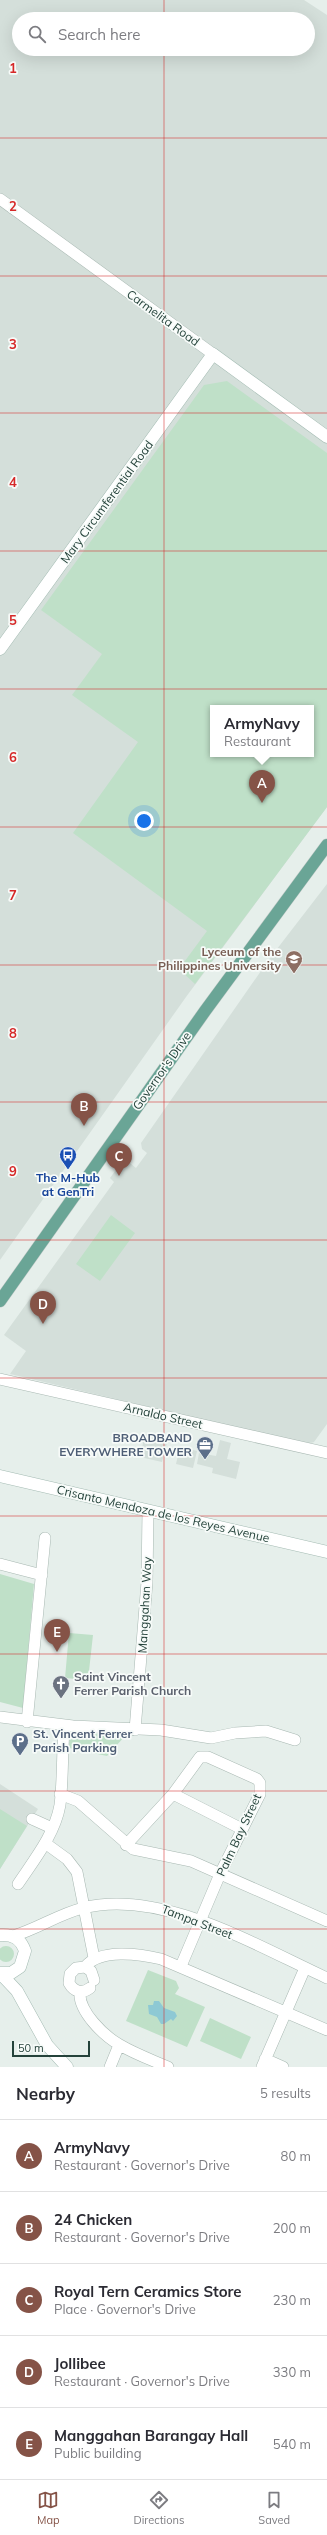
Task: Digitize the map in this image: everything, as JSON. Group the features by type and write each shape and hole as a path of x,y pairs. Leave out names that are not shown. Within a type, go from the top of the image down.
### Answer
{"main road":[{"name":"Governor's Drive","path":"0,1301 205,1011 327,845"}],"street":[{"name":"Carmelita Road","path":"0,199 327,437"},
{"name":"Mary Circumferential Road","path":"0,649 213,354"},
{"name":"Arnaldo Street","path":"0,1379 327,1453"},
{"name":"Crisanto Mendoza de los Reyes Avenue","path":"0,1476 327,1552"},
{"name":"Manggahan Way","path":"135,1730 147,1590 148,1511"},
{"path":"27,1722 45,1538"},
{"path":"0,1564 42,1575"},
{"path":"0,1717 27,1722 135,1730 161,1730 210,1738 235,1733 266,1731 295,1740"},
{"path":"18,1884 45,1843 60,1805 64,1730"},
{"name":"Palm Bay Street","path":"126,1844 173,1794 196,1760 204,1756 257,1779 260,1783 260,1794 220,1874 181,1966"},
{"path":"60,1794 78,1801 133,1849 191,1861 327,1922"},
{"path":"173,1794 242,1829"},
{"path":"32,1819 52,1828"},
{"path":"45,1843 73,1865 84,1908 94,1958"},
{"name":"Tampa Street","path":"5,1933 39,1926 57,1917 84,1908 128,1904 154,1906 200,1921 327,1978"},
{"name":"Tampa Street","path":"23,1946 39,1926"},
{"path":"5,1933 23,1946 23,1962 16,1971 17,1991"},
{"path":"88,1986 70,1986 69,1977 73,1969 84,1967 94,1958 146,1955 181,1966 327,2030"},
{"path":"84,1967 91,1971 82,2006 106,2034 119,2045 168,2067"},
{"path":"283,2067 264,2063 305,1968"},
{"path":"1,1973 16,1971"},
{"path":"1,1973 17,1991 47,2045 67,2067"},
{"path":"110,2067 119,2045"}],"shaded area":[{"path":"0,0 304,0 327,15 327,807 186,997 0,1260"},
{"path":"327,884 327,1424 314,1442 307,1444 10,1374 26,1351 4,1335 114,1182 110,1178 118,1167 130,1163 136,1168 147,1153 142,1149 141,1143 270,958"},
{"path":"145,1434 168,1439 162,1462 140,1457"},
{"path":"220,1440 231,1443 227,1459 240,1462 236,1479 212,1473 213,1468 197,1464 199,1453 216,1456"},
{"path":"180,1447 197,1451 193,1468 176,1464"},
{"path":"0,1784 38,1809 0,1869"}],"green space":[{"path":"227,381 327,453 327,807 195,984 179,969 207,931 73,833 138,742 72,695 102,654 41,610 204,385"},
{"path":"111,1215 135,1233 100,1281 76,1264"},
{"path":"0,1574 34,1584 23,1708 0,1702"},
{"path":"69,1633 93,1635 88,1680 65,1678"},
{"path":"70,1731 125,1736 107,1756 69,1748"},
{"path":"0,1809 27,1826 0,1869"},
{"path":"3,1946 9,1946 14,1951 14,1957 9,1962 3,1962 -1,1958 -1,1950"},
{"path":"148,1970 176,1981 179,1988 175,1994 205,2007 187,2047 126,2021"},
{"path":"210,2018 251,2037 241,2059 200,2041"}],"water":[{"path":"154,2001 159,2001 164,2008 175,2012 177,2016 173,2021 171,2019 164,2024 161,2024 157,2017 149,2014 148,2005 153,2005"}],"place":[{"name":"ArmyNavy","path":"262,803"},
{"name":"Lyceum of the Philippines University","path":"294,974"},
{"name":"24 Chicken","path":"84,1126"},
{"name":"The M-Hub at GenTri","path":"68,1170"},
{"name":"Royal Tern Ceramics Store","path":"119,1176"},
{"name":"Jollibee","path":"43,1324"},
{"name":"BROADBAND EVERYWHERE TOWER","path":"205,1460"},
{"name":"Manggahan Barangay Hall","path":"57,1652"},
{"name":"Saint Vincent Ferrer Parish Church","path":"61,1699"},
{"name":"St. Vincent Ferrer Parish Parking","path":"20,1756"}]}
